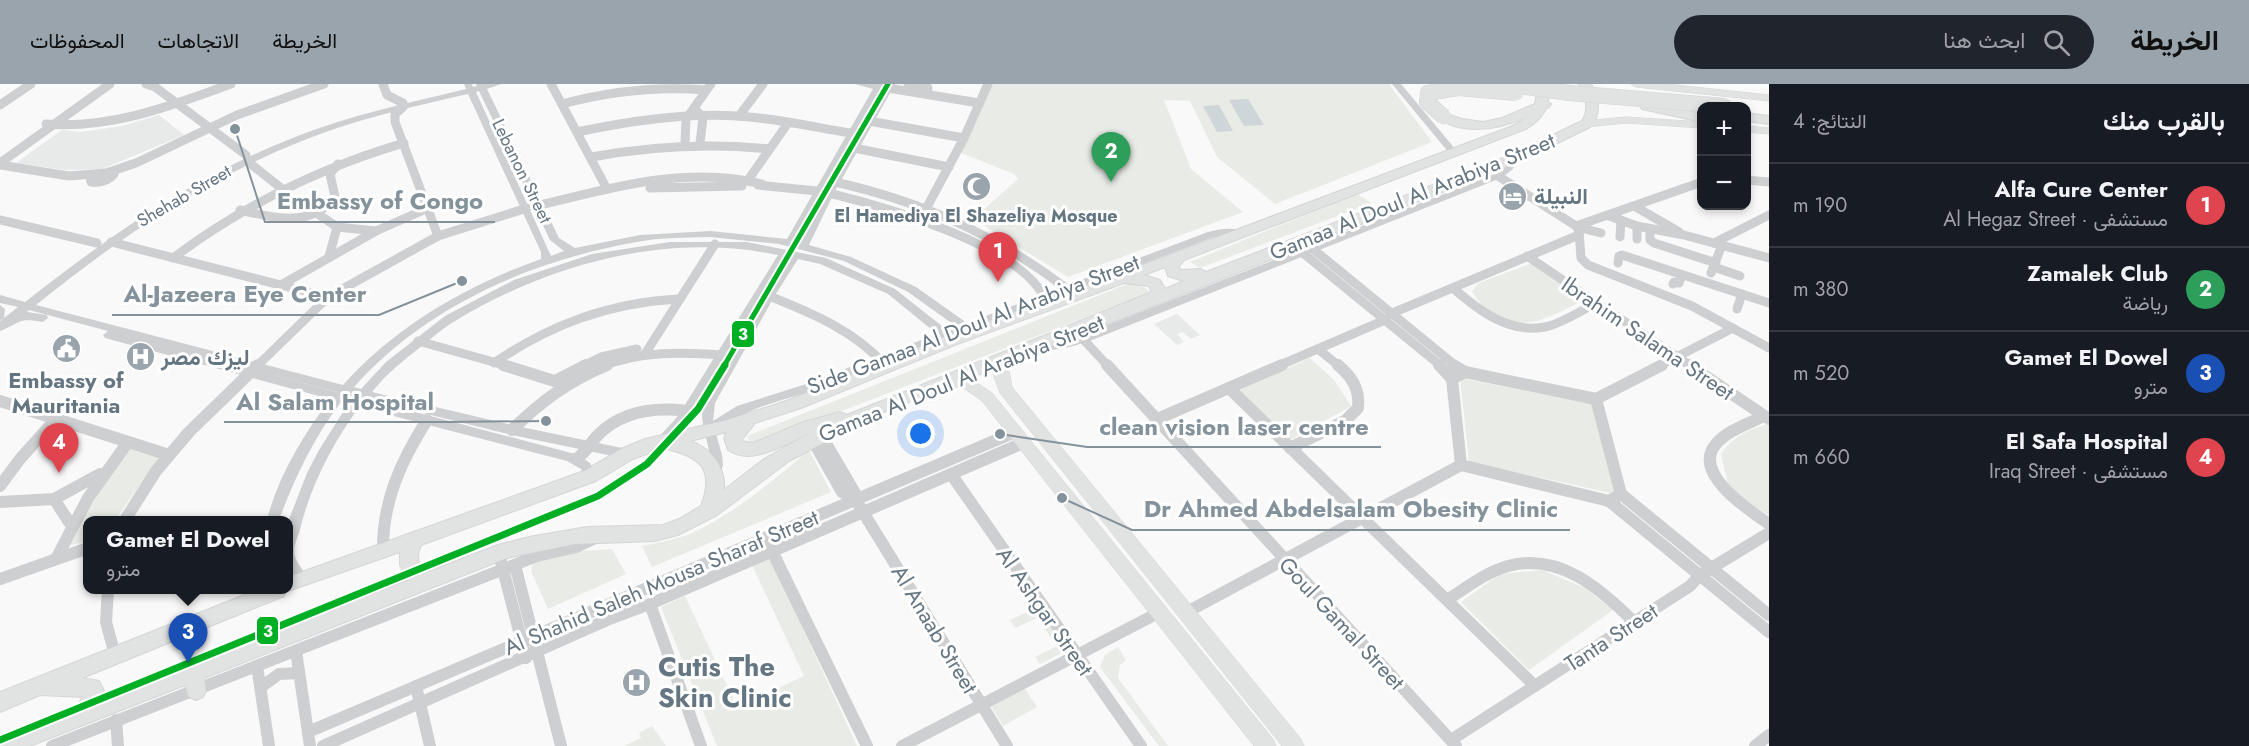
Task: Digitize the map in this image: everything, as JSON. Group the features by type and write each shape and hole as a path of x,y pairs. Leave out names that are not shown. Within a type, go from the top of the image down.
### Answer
{"highway":[{"path":"1544,104 1492,126 1468,125 1444,117 1429,105 1427,96 1433,88 1446,84 1540,97 1571,95"},
{"path":"1482,84 1571,95 1697,105"},
{"path":"1504,84 1697,112"},
{"path":"1539,84 1571,95"},
{"path":"1597,84 1685,104"},
{"path":"1647,106 1697,117"},
{"path":"1751,108 1769,110"},
{"path":"1751,118 1769,120"},
{"path":"1751,122 1769,124"}],"main road":[{"path":"1441,84 1480,91 1492,89 1494,84"},
{"path":"1539,84 1544,104"},
{"path":"1585,84 1593,106 1592,116 1586,124"},
{"path":"1664,122 1640,113 1626,101 1626,91 1637,84 1769,98"},
{"name":"Gamaa Al Doul Al Arabiya Street","path":"295,583 590,476 627,454 658,441 757,417 949,336 1118,280 1454,152 1531,122 1537,117 1544,104"},
{"path":"1586,124 1626,120 1697,125"},
{"name":"Gamaa Al Doul Al Arabiya Street","path":"4,746 78,717 195,681 428,581 501,562 550,539 601,534 655,534 669,531 693,521 770,464 862,415 1225,271 1339,232 1516,158 1586,124"},
{"path":"1751,129 1769,131"},
{"path":"1179,257 1171,270 1180,277 1225,271"},
{"path":"1118,280 1140,279 1155,283 1160,293 1156,298"},
{"path":"1000,360 1001,377 1005,389 1294,746"},
{"path":"947,380 969,385 987,397 1266,746"},
{"path":"987,397 991,390 1005,389"},
{"path":"757,417 745,423 734,434 732,442 737,448 751,451 820,423 862,415"},
{"path":"658,441 681,444 703,455 715,474 717,486 715,498 709,510"},
{"path":"414,541 408,554 409,566 416,575 428,581"},
{"path":"0,702 253,595"},
{"path":"0,692 17,687 41,686 65,689 83,686 92,688 95,693 94,701 78,717"}],"street":[{"path":"0,105 31,84"},
{"path":"0,164 103,84"},
{"path":"0,157 110,84"},
{"path":"146,84 156,86 281,188"},
{"path":"50,125 106,124 231,84"},
{"path":"0,164 76,177 90,176 90,182 101,182 112,177 114,171 209,127 275,99 311,86 324,84"},
{"path":"382,84 387,95 403,105 394,118 426,209 438,236"},
{"name":"Shehab Street","path":"2,321 97,243 160,201 246,158 324,129 403,105 498,84"},
{"path":"551,84 607,189"},
{"path":"739,116 763,84"},
{"path":"862,84 980,101"},
{"path":"908,84 980,101"},
{"path":"927,207 964,138 988,84"},
{"path":"1395,84 1454,152"},
{"path":"562,104 639,86 709,87"},
{"path":"658,441 690,406 829,193 869,121 884,86"},
{"path":"715,474 717,455 711,430 706,421 709,403 769,296 793,249 818,191 852,133 884,86"},
{"path":"685,143 687,116 709,87"},
{"name":"Lebanon Street","path":"475,89 532,207 555,240 572,251"},
{"path":"695,108 702,116 700,143"},
{"path":"577,132 633,122 687,116 739,116 852,133"},
{"path":"869,121 964,138"},
{"path":"748,180 788,123"},
{"path":"174,258 240,210 281,188 339,163 404,143"},
{"path":"592,158 640,148 685,143 769,149"},
{"path":"854,148 949,167"},
{"name":"Shehab Street","path":"41,291 176,197 246,158"},
{"path":"1339,232 1498,176 1509,168 1516,158"},
{"path":"240,210 281,219 318,214 329,207 335,197 330,174 339,163"},
{"path":"1498,176 1577,229 1601,233"},
{"path":"127,516 169,455 209,411 328,297 438,236 532,207 607,189 678,179 748,180 818,191"},
{"path":"1751,180 1769,182"},
{"path":"835,182 927,207 966,223 1034,263 1066,288"},
{"path":"622,187 762,184"},
{"path":"1155,420 1527,256 1577,229 1697,184"},
{"path":"829,193 895,210 968,239 1001,258 1031,280 1044,297"},
{"name":"Lebanon Street","path":"532,207 546,259"},
{"path":"1636,207 1684,235"},
{"path":"281,285 376,231 426,209"},
{"path":"318,214 337,227 376,231"},
{"path":"1718,244 1769,215"},
{"path":"1609,216 1637,226 1684,235 1769,258"},
{"path":"0,220 97,243"},
{"path":"1620,220 1620,237"},
{"path":"955,233 958,227 966,223"},
{"path":"1637,226 1637,239"},
{"path":"329,257 337,227"},
{"path":"1577,229 1581,258 1588,265 1692,306 1767,344"},
{"path":"1650,229 1652,241 1669,252 1740,276"},
{"path":"968,239 977,236 981,231"},
{"name":"Side Gamaa Al Doul Al Arabiya Street","path":"970,329 1066,288 1212,234 1240,233"},
{"path":"293,530 310,481 331,440 360,398 389,366 418,341 459,313 480,293 546,259 572,251 720,234 865,265 903,283 933,301 970,329"},
{"path":"672,239 793,249 866,279 920,311 949,336"},
{"path":"543,245 551,244 555,240"},
{"path":"274,516 300,452 342,393 396,341 448,305 564,265 646,241"},
{"path":"111,242 328,297"},
{"path":"647,351 715,244"},
{"path":"1714,268 1718,244"},
{"path":"1302,246 1388,317 1465,372 1596,399 1733,328"},
{"name":"Side Gamaa Al Doul Al Arabiya Street","path":"1039,345 1062,345 1083,339 1302,246"},
{"path":"1618,263 1621,255 1769,303"},
{"name":"Ibrahim Salama Street","path":"1527,256 1767,418"},
{"path":"1673,284 1674,282 1679,283 1682,275"},
{"path":"1709,296 1713,285"},
{"path":"1453,288 1474,306 1502,322 1532,328 1546,327 1596,303"},
{"path":"1737,309 1742,294"},
{"path":"769,296 832,324 884,363"},
{"path":"0,299 89,326 360,398 427,420 576,459 586,466 590,476"},
{"path":"494,363 530,338 570,319 634,302 678,299"},
{"path":"920,311 929,309 933,301"},
{"path":"448,305 457,307 459,313"},
{"path":"0,309 2,321 34,315 89,326"},
{"path":"1388,317 1452,379 1461,465"},
{"name":"Goul Gamal Street","path":"1083,339 1453,743"},
{"path":"418,341 561,382"},
{"path":"1290,448 1345,421 1358,408 1360,400 1355,383 1318,349"},
{"path":"512,430 561,382 605,364 647,351 688,351 722,355"},
{"name":"Side Gamaa Al Doul Al Arabiya Street","path":"711,430 728,415 884,363"},
{"path":"1452,379 1465,372"},
{"path":"1229,388 1535,686"},
{"path":"360,398 627,454"},
{"path":"1596,399 1621,494 1769,632"},
{"path":"0,401 169,455"},
{"path":"576,459 585,454 614,422 636,412 709,403"},
{"path":"1767,418 1717,442 1711,450 1709,459 1714,475 1727,493 1769,524"},
{"path":"0,486 20,459 56,419"},
{"path":"383,552 384,520 390,493 400,466 427,420"},
{"path":"817,437 842,492 855,499"},
{"name":"Al Shahid Saleh Mousa Sharaf Street","path":"322,746 607,620 650,604 951,474 1019,437"},
{"name":"Al Shahid Saleh Mousa Sharaf Street","path":"308,732 855,499 1019,437"},
{"path":"56,559 71,525 103,473 128,442"},
{"path":"1185,613 1461,465 1609,501 1769,615"},
{"path":"0,502 54,499 103,473"},
{"name":"Al Ashgar Street","path":"951,474 1141,746"},
{"path":"1609,501 1621,494"},
{"path":"54,499 71,525"},
{"name":"Al Anaab Street","path":"855,499 1007,746"},
{"name":"Tanta Street","path":"1453,743 1535,686 1690,586 1705,571 1769,533"},
{"path":"52,746 116,720 195,681 257,666 296,651 501,562 515,565 537,556 584,545 601,534"},
{"path":"765,538 867,746"},
{"path":"0,579 83,549"},
{"path":"501,562 528,638"},
{"path":"1447,600 1505,567 1521,563 1539,563 1559,567 1579,576 1598,588 1634,622"},
{"path":"515,565 532,655 561,746"},
{"path":"108,594 106,622 114,655"},
{"path":"650,604 701,746"},
{"path":"902,746 1160,612"},
{"path":"296,651 310,746"},
{"path":"257,666 268,746"},
{"path":"261,687 279,674 298,673"},
{"path":"416,686 430,746"},
{"path":"116,720 118,746"},
{"path":"1755,746 1769,735"}],"shaded area":[{"path":"992,84 1389,84 1432,142 1275,204 1217,157 1190,101 1164,100 1191,169 1243,212 1068,277 973,219 1018,179 1014,174 959,152"},
{"path":"1248,99 1264,125 1244,126 1229,100"},
{"path":"1219,105 1233,131 1217,132 1203,106"},
{"path":"159,115 184,135 102,169 66,170 16,163 62,130 81,132 122,126"},
{"path":"1357,194 1372,203 1200,268 1190,262"},
{"path":"1532,263 1584,300 1538,321 1510,322 1497,317 1484,307 1472,291 1479,283"},
{"path":"1135,281 1151,292 753,445 747,436"},
{"path":"1177,314 1200,335 1191,339 1183,332 1177,334 1184,342 1177,345 1154,324"},
{"path":"1310,358 1334,380 1351,406 1290,440 1236,392"},
{"path":"1460,378 1593,404 1615,494 1469,462"},
{"path":"1768,424 1769,515 1730,493 1721,454 1742,434"},
{"path":"128,448 161,455 118,516 84,516"},
{"path":"809,450 831,492 652,567 642,546 687,535 719,519 766,486"},
{"path":"83,518 83,542 67,546"},
{"path":"612,549 626,574 548,609 531,571 533,563 569,552"},
{"path":"770,557 857,746 717,746 661,607 685,596 737,707 804,676 752,565"},
{"path":"1542,570 1585,588 1613,610 1529,670 1461,602 1500,574"},
{"path":"1038,607 1068,650 1040,664 1035,657 1057,646 1037,618 1015,628 1010,620"},
{"path":"1118,647 1126,660 1120,665 1118,678 1168,746 1159,746 1100,667 1105,655"},
{"path":"1023,686 1037,707 1003,726 989,703"},
{"path":"652,726 666,746 624,746 641,738 639,733"}],"transit line":[{"name":"3","path":"0,740 598,496 647,464 698,409 714,384 888,84"}],"place":[{"name":"Embassy of Congo","path":"235,129"},
{"name":"Zamalek Club","path":"1111,182"},
{"name":"El Hamediya El Shazeliya Mosque","path":"976,187"},
{"name":"النبيلة","path":"1513,196"},
{"name":"Al-Jazeera Eye Center","path":"462,281"},
{"name":"Alfa Cure Center","path":"998,282"},
{"name":"Embassy of Mauritania","path":"66,348"},
{"name":"ليزك مصر","path":"140,357"},
{"name":"Al Salam Hospital","path":"546,421"},
{"name":"clean vision laser centre","path":"1000,434"},
{"name":"El Safa Hospital","path":"59,473"},
{"name":"Dr Ahmed Abdelsalam Obesity Clinic","path":"1062,498"},
{"name":"Gamet El Dowel","path":"188,663"},
{"name":"Cutis The Skin Clinic","path":"637,682"}]}
